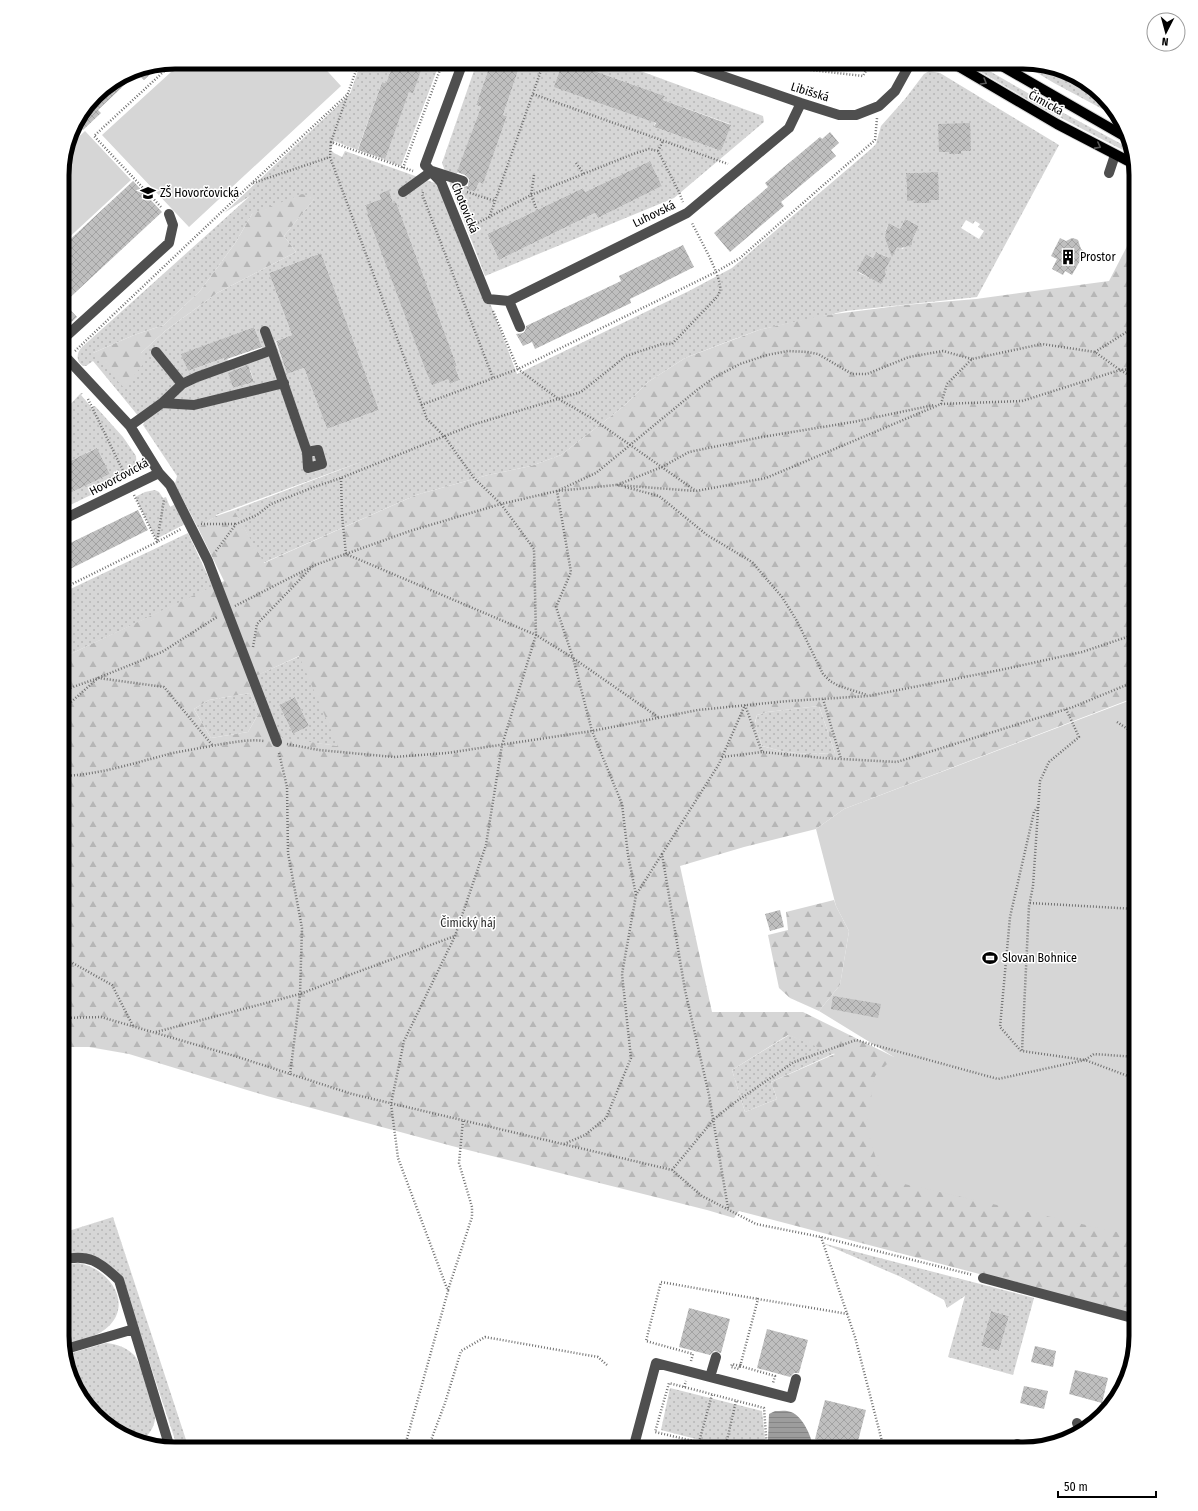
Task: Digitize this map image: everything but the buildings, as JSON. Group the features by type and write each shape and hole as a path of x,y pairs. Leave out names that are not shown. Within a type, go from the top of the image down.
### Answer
{"main road":[{"name":"Čimická","path":"962,69 1011,99 1115,155 1128,160"},
{"name":"Čimická","path":"1006,69 1121,134"}],"street":[{"path":"403,192 427,171 461,69"},
{"name":"Libišská","path":"702,69 801,104 839,115 856,115 879,106 895,91 907,69"},
{"name":"Luhovská","path":"509,301 687,213 788,128 801,104"},
{"path":"1109,173 1115,155"},
{"path":"427,171 463,182"},
{"name":"Chotovická","path":"427,171 441,182 488,299"},
{"path":"69,334 169,243 173,225 169,214"},
{"path":"488,299 509,301 520,328"},
{"path":"265,331 308,452"},
{"path":"130,426 162,403 182,384 197,377 272,350"},
{"path":"156,352 182,384"},
{"name":"Hovorčovická","path":"69,360 130,426 159,473 133,491 69,517"},
{"path":"162,403 194,405 284,383"},
{"path":"159,473 170,485 208,561 277,742"},
{"path":"69,1259 88,1258 107,1269 119,1280 165,1441"},
{"path":"983,1278 1129,1317"},
{"path":"70,1348 134,1329"},
{"path":"710,1377 716,1357"},
{"path":"635,1442 656,1363 791,1398 796,1378"}],"path":[{"path":"166,69 94,136 169,214"},
{"path":"357,69 331,142 330,158 421,405 427,419 444,436 474,478 501,504 534,549 536,635 502,745 486,845 455,936 404,1041 391,1104 398,1158 448,1291"},
{"path":"403,168 440,69"},
{"path":"488,218 541,69"},
{"path":"802,69 862,76 866,69"},
{"path":"69,352 348,93"},
{"path":"532,94 740,168"},
{"path":"421,405 518,369 716,272 740,258 875,140 879,106"},
{"path":"658,151 663,141"},
{"path":"331,142 403,168 413,171 427,171"},
{"path":"461,231 531,195 633,154 649,149 658,151"},
{"path":"69,586 157,542 189,524 236,524 257,515 272,504 472,425 557,398 581,392 626,356 662,344 672,344 715,299 720,290 716,272 687,213 679,192 658,151"},
{"path":"251,184 330,158"},
{"path":"576,163 584,174"},
{"path":"413,171 427,171"},
{"path":"427,171 429,178 422,194 493,378"},
{"path":"534,175 531,195 537,210"},
{"path":"477,195 495,201"},
{"path":"488,299 518,369 557,398 593,419 696,491"},
{"path":"1095,352 1129,330"},
{"path":"557,491 596,473 715,377 740,364 767,354 788,351 818,354 852,374 867,374 909,357 943,351 972,359 1042,344 1095,352 1129,375"},
{"path":"69,688 162,652 227,611 315,565 410,531 501,504 557,491 616,485 696,491 766,478 941,404 948,384 972,359"},
{"path":"616,485 662,467 689,452 762,437 853,422 941,404 1022,401 1120,370 1129,369"},
{"path":"85,393 128,480 137,471 139,461 138,456"},
{"path":"89,397 92,401"},
{"path":"341,478 342,515 346,554"},
{"path":"616,485 659,496 707,535 752,562 782,597 797,621 823,674 830,681 839,686 868,696"},
{"path":"133,491 141,492"},
{"path":"128,498 133,491"},
{"path":"133,491 157,542"},
{"path":"557,491 571,572 556,607 573,658 592,731 622,804 628,855 636,895 622,974 631,1058 606,1118 586,1135 563,1144"},
{"path":"157,542 164,496"},
{"path":"208,561 236,524"},
{"path":"346,554 536,635 573,658 658,717"},
{"path":"250,670 257,624 315,565"},
{"path":"69,776 80,776 175,753 255,740 277,742 319,750 394,757 447,753 592,731 698,710 868,696 1082,652 1129,636"},
{"path":"69,704 98,678 164,687 213,746"},
{"path":"722,757 762,752 897,762 1066,709 1129,684"},
{"path":"822,699 841,759"},
{"path":"745,705 762,752"},
{"path":"636,895 719,764 745,705"},
{"path":"1022,1051 1030,904 1033,886 1040,780 1049,762 1079,737 1066,709"},
{"path":"1117,722 1129,730"},
{"path":"277,742 287,787 288,853 302,928 300,994 290,1075"},
{"path":"1039,806 1034,812 1010,917 1000,1027 1022,1051 1085,1060 1129,1076"},
{"path":"662,854 685,990 714,1118 728,1209"},
{"path":"1030,904 1129,909"},
{"path":"155,1032 300,994 455,936"},
{"path":"69,961 112,985 133,1027"},
{"path":"69,1018 101,1017 238,1057 352,1094 672,1170 702,1196 756,1224 821,1236 983,1278"},
{"path":"672,1170 714,1118 794,1062 856,1040 998,1079 1085,1060 1094,1054 1129,1056"},
{"path":"406,1442 448,1291 472,1217 472,1207 459,1163 463,1120"},
{"path":"821,1236 848,1314 882,1442"},
{"path":"646,1339 660,1282 848,1314"},
{"path":"758,1299 740,1365 775,1376 770,1392"},
{"path":"430,1442 461,1351 485,1337 598,1357 607,1365"},
{"path":"712,1395 699,1442 655,1432 669,1383 764,1408 766,1442"},
{"path":"727,1442 736,1401"}],"green space":[{"path":"174,69 325,69 341,86 189,227 102,135"},
{"path":"359,69 391,69 386,83 382,82 358,149 384,159 409,92 420,69 437,69 401,166 334,141 331,150 342,157 345,151 446,187 517,374 689,291 732,268 876,144 881,126 905,99 924,74 929,71 940,73 1059,145 977,297 846,311 759,330 737,338 685,358 648,382 624,406 561,455 531,466 488,475 416,495 263,563 234,510 366,460 216,515 198,528 175,484 177,476 143,425 144,423 93,361 86,366 83,366 78,360 78,355 82,347 250,196 224,213 350,94","holes":["938,172 938,200 929,200 929,203 917,203 917,200 907,200 906,173","389,191 393,203 396,202 457,366 455,367 460,380 450,384 448,379 428,377 365,205 381,199 379,194","314,199 284,236 296,252 217,293 165,331 141,353 93,353 134,335 164,325 200,291 236,242 252,214","905,219 919,226 911,245 905,245 903,249 887,241 887,233 885,231 889,223 900,229","966,220 973,224 975,221 980,224 978,227 984,231 979,239 961,228","876,252 885,256 889,262 885,270 886,274 882,281 879,282 859,273 858,270 866,254 873,258","321,253 379,410 327,429 304,368 287,374 275,341 292,335 269,273","254,327 263,350 228,362 227,357 188,371 182,354","250,369 254,382 233,388 229,375"]},
{"path":"475,69 489,69 476,105 481,107 457,174 465,177 462,187 475,192 479,182 483,183 507,116 503,115 519,69 574,69 655,123 654,127 721,151 730,124 663,100 665,96 589,69 635,69 763,116 764,122 674,198 485,276 442,163","holes":["650,161 662,186 598,218 595,213 499,260 487,234 583,188 585,192"]},
{"path":"976,69 986,69 1045,103 1124,146 1126,151 1042,108"},
{"path":"1031,69 1044,71 1064,77 1076,83 1098,100 1109,112"},
{"path":"85,131 131,180 69,238 69,168 75,140"},
{"path":"302,194 315,198 284,236 296,252 217,293 165,331 141,353 145,362 124,388 93,353 134,335 164,325 200,291 236,242 252,214"},
{"name":"Čimický háj","path":"1129,242 1129,700 844,809 816,829 744,847 680,866 712,1012 803,1012 894,1057 1129,1232 1129,1313 739,1211 734,1218 452,1146 267,1096 129,1054 89,1047 69,1047 69,655 224,581 198,528 216,516 234,510 264,563 416,495 488,475 531,466 561,455 624,406 648,382 685,358 759,330 819,316 905,305 976,299 1109,281","holes":["299,656 338,746 282,738 256,676","250,693 259,713 248,732 211,738 194,709 209,700","819,706 835,753 810,754 785,752 762,746 755,722 757,715 767,712","788,1035 835,1054 771,1082 777,1099 745,1112 732,1070"]},
{"path":"81,393 83,393 81,395 92,408 95,406 123,437 136,456 137,471 130,476 69,506 69,494 110,474 97,448 86,453 87,455 69,462 69,406"},
{"path":"155,490 159,492 163,498 166,497 170,507 177,503 187,523 156,539 135,497 145,492"},
{"path":"188,533 213,587 69,655 69,590"},
{"path":"300,656 339,746 282,739 255,676","holes":["295,697 309,726 293,734 279,705"]},
{"path":"250,693 259,713 248,732 211,738 194,709 209,700"},
{"name":"Slovan Bohnice","path":"1129,701 1129,1235 882,1179 866,1125 875,1076 894,1057 819,1011 840,985 849,931 836,906 816,829 844,809"},
{"path":"819,706 835,753 810,754 785,752 762,746 755,723 757,715 767,712"},
{"path":"834,900 849,931 840,985 819,1011 790,998 779,988 768,935 788,930 786,912"},
{"path":"789,1035 835,1053 771,1082 777,1099 745,1112 732,1070"},
{"path":"113,1217 187,1442 176,1442 126,1291 84,1254 69,1254 69,1231"},
{"path":"822,1243 1034,1298 1013,1375 948,1357 965,1296 947,1308 944,1300 901,1277","holes":["991,1311 1009,1316 999,1351 981,1346"]},
{"path":"78,1263 98,1271 113,1286 119,1305 116,1315 106,1329 89,1338 70,1344 69,1336 69,1265"},
{"path":"106,1343 121,1346 134,1355 144,1376 155,1414 154,1425 145,1437 134,1434 116,1424 95,1406 80,1383 71,1353"},
{"path":"670,1388 762,1411 765,1442 708,1442 661,1430"}],"shaded area":[{"path":"775,1411 789,1411 796,1415 800,1418 809,1433 812,1442 768,1442 769,1414"}],"place":[{"name":"ZŠ Hovorčovická","path":"148,193"},
{"name":"Prostor","path":"1068,257"},
{"name":"Slovan Bohnice","path":"990,958"}]}
